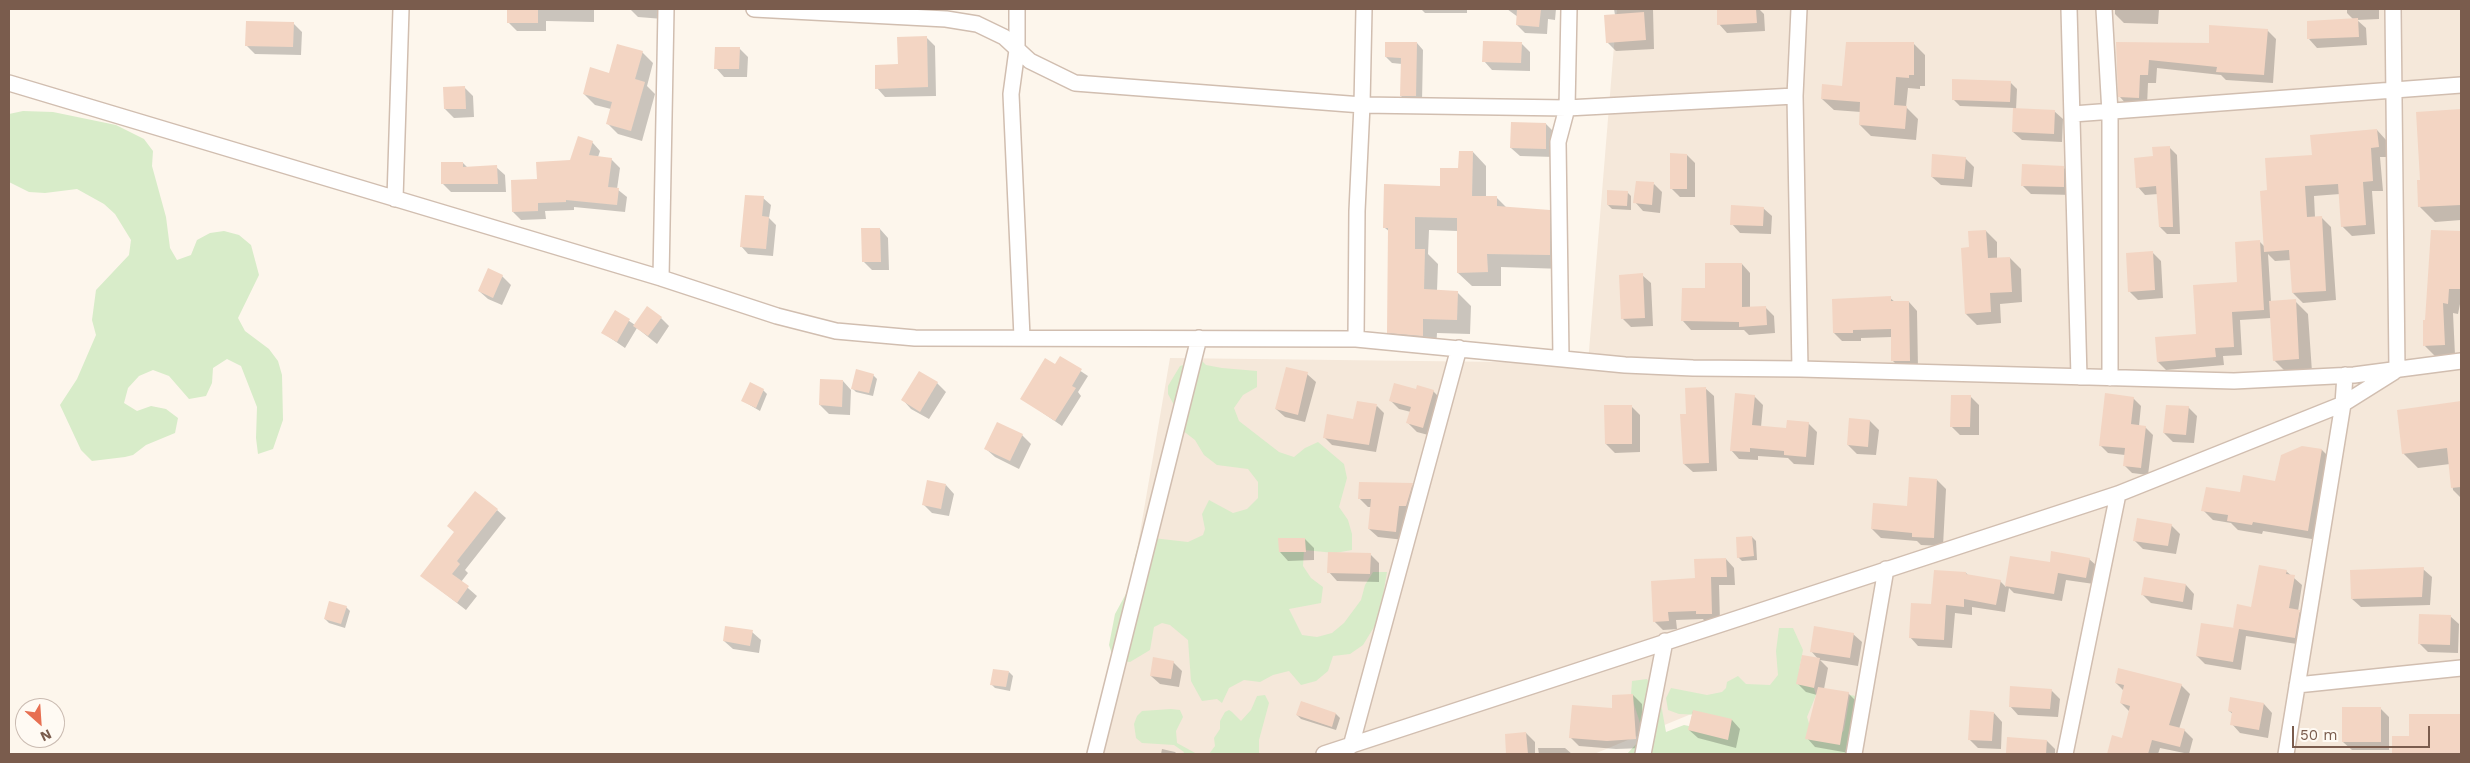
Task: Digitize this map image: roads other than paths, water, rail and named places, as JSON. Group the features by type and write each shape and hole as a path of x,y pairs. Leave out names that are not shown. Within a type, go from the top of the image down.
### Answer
{"street":[{"path":"395,199 401,9"},
{"path":"661,278 666,9"},
{"path":"754,9 946,19 977,24 1004,36 1030,61 1075,83 1362,105 1566,108 1795,96"},
{"path":"1017,9 1017,50 1011,94 1022,338"},
{"path":"1356,339 1357,211 1364,9"},
{"path":"1561,358 1558,142 1566,108 1569,9"},
{"path":"1799,9 1795,96 1800,369"},
{"path":"2069,9 2079,377"},
{"path":"2104,9 2110,113 2110,378"},
{"path":"2394,9 2397,370"},
{"path":"9,83 661,278 777,316 836,331 916,338 1356,339 1693,368 1800,369 2234,381 2345,375 2461,361"},
{"path":"2072,114 2110,113 2394,92 2461,85"},
{"path":"1095,754 1199,338"},
{"path":"1351,746 1459,348"},
{"path":"1324,754 2118,494 2343,404 2397,370"},
{"path":"2286,754 2343,404 2345,375"},
{"path":"2065,754 2118,494"},
{"path":"1854,754 1886,569"},
{"path":"1643,754 1665,641"},
{"path":"2297,685 2461,668"}]}
